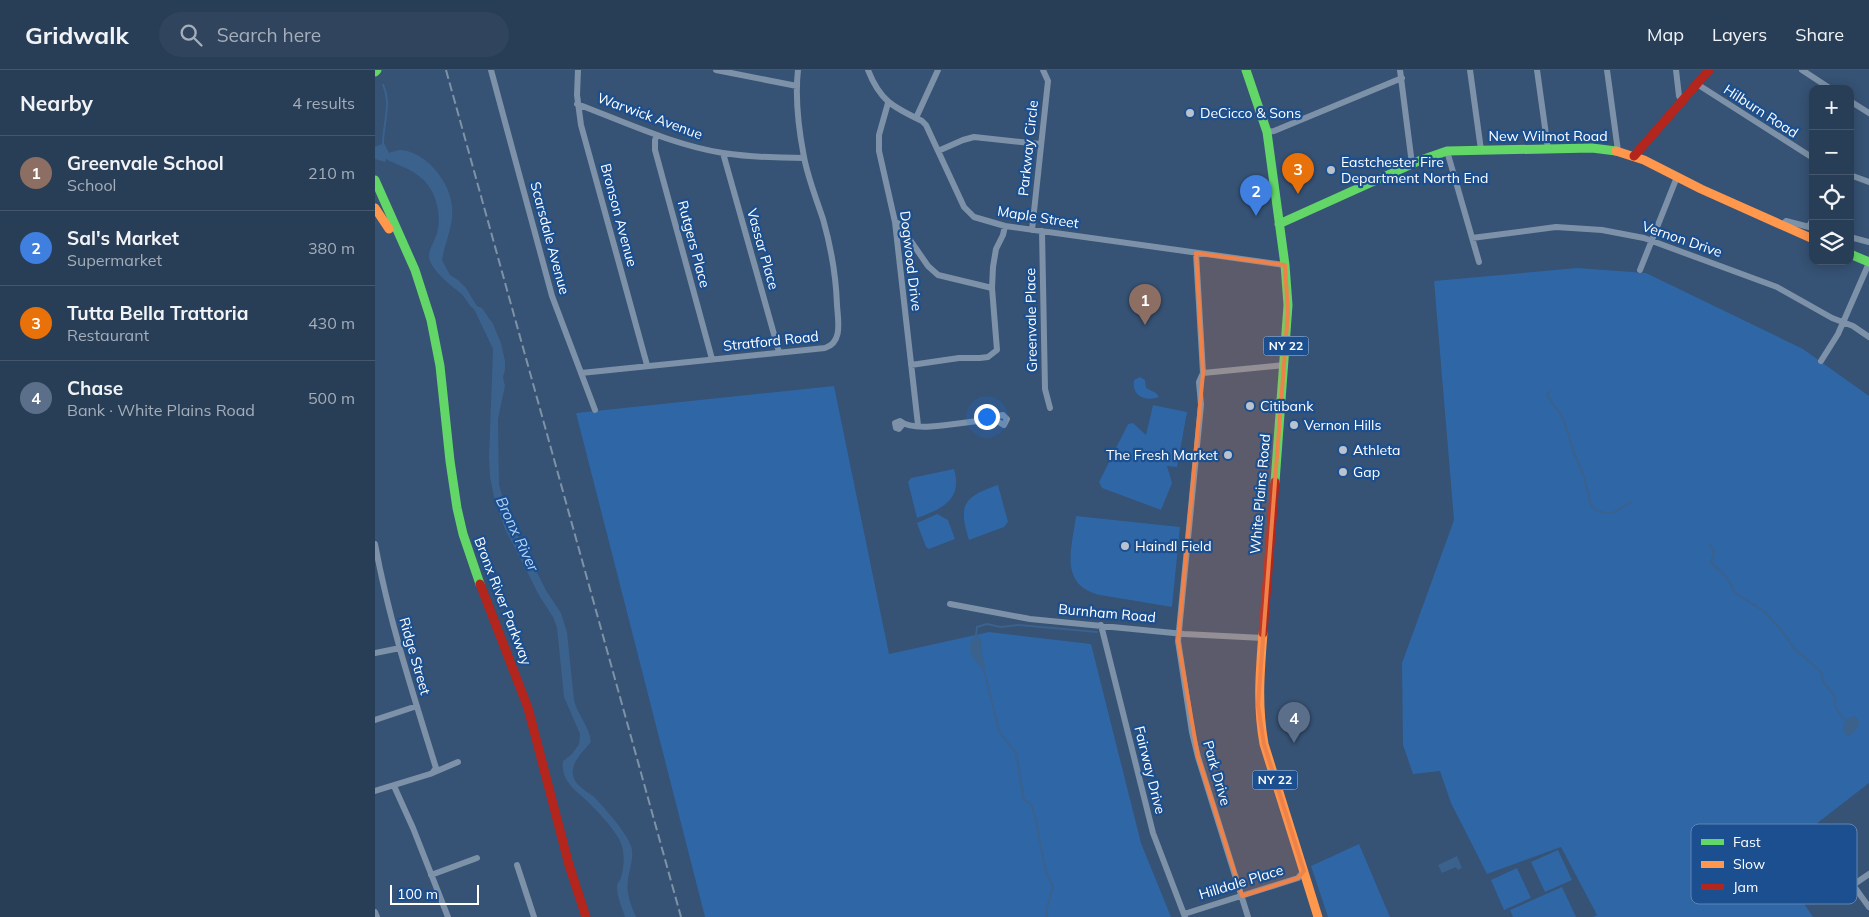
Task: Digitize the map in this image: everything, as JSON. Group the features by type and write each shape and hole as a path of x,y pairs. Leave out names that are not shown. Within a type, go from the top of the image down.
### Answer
{"main road":[{"name":"White Plains Road","path":"1246,70 1267,132 1285,265 1288,304 1285,366 1258,705 1261,731 1318,917"},
{"path":"1634,156 1709,70"},
{"name":"New Wilmot Road","path":"1279,224 1412,164 1447,151 1592,148 1618,151 1634,156 1809,237"},
{"name":"Bronx River Parkway","path":"375,180 414,267 428,309 441,363 451,471 462,531 479,583 509,654 529,710 562,843 586,917"},
{"name":"Bronx River Parkway","path":"375,208 400,251 422,312 434,365 445,475 457,538 472,582 502,653 520,704 535,756 555,842 579,917"},
{"path":"1854,256 1869,262"}],"street":[{"name":"Scarsdale Avenue","path":"491,70 552,296 595,410"},
{"name":"Bronson Avenue","path":"578,70 576,82 577,104 581,125 647,365"},
{"path":"716,70 797,86"},
{"name":"Stratford Road","path":"581,373 830,346 835,340 839,330 833,262 804,158 797,86 798,70"},
{"name":"Maple Street","path":"868,70 879,94 926,125 961,201 969,213 981,220 1031,230 1285,265"},
{"path":"916,118 938,70"},
{"name":"Parkway Circle","path":"1031,230 1048,81 1043,70"},
{"path":"1400,70 1412,164"},
{"path":"1470,70 1481,150"},
{"path":"1537,70 1549,149"},
{"path":"1607,70 1618,151"},
{"path":"1676,70 1679,96 1682,101"},
{"path":"1802,70 1825,85"},
{"path":"1267,132 1401,78"},
{"name":"Hilburn Road","path":"1697,84 1809,155"},
{"name":"Dogwood Drive","path":"889,102 879,143 895,222 919,425"},
{"name":"Warwick Avenue","path":"577,104 657,135 689,145 723,153 769,158 804,158"},
{"path":"1854,104 1869,113"},
{"name":"Rutgers Place","path":"657,135 655,150 712,359"},
{"path":"938,151 974,137 1040,144"},
{"path":"1447,151 1479,262"},
{"name":"Vassar Place","path":"723,153 779,352"},
{"path":"1854,176 1869,182"},
{"path":"1640,270 1677,177"},
{"path":"1781,226 1786,221 1809,227"},
{"path":"895,222 899,224 928,266 939,275 992,288"},
{"path":"911,365 959,358 980,358 994,353 998,346 992,288 994,259 1005,226"},
{"name":"Vernon Drive","path":"1472,238 1557,227 1602,230 1652,240 1777,287 1869,337"},
{"name":"Greenvale Place","path":"1042,231 1045,389 1050,408"},
{"path":"1854,238 1869,242"},
{"name":"Park Drive","path":"1196,253 1203,373 1199,382 1201,405 1179,648 1198,757 1248,917"},
{"path":"1821,361 1844,322 1869,262"},
{"path":"1203,373 1285,366"},
{"path":"903,424 956,425 995,420"},
{"name":"Ridge Street","path":"375,544 378,582 436,768 433,772"},
{"name":"Burnham Road","path":"950,604 1030,618 1179,633 1263,638"},
{"name":"Fairway Drive","path":"1101,625 1153,832 1184,915"},
{"path":"375,654 400,648"},
{"path":"375,720 417,706"},
{"path":"375,792 458,762"},
{"path":"394,786 447,917"},
{"path":"431,875 477,858"},
{"path":"517,864 533,917"},
{"name":"Hilldale Place","path":"1184,915 1298,878 1304,871"},
{"path":"1857,882 1869,874"},
{"path":"1857,890 1869,907"},
{"path":"375,912 377,917"}],"highlighted area":[{"path":"1196,253 1285,265 1288,312 1258,705 1264,744 1304,871 1298,878 1242,896 1198,757 1178,641 1203,373"}],"shaded area":[{"path":"1577,268 1646,273 1803,349 1869,396 1869,783 1816,824 1691,824 1691,904 1804,904 1813,917 1593,917 1597,915 1561,847 1487,874 1451,803 1440,771 1413,774 1403,745 1402,663 1454,520 1434,281"},
{"path":"1140,377 1145,380 1146,388 1156,393 1159,397 1149,399 1137,394 1134,380"},
{"path":"834,386 889,654 989,632 1091,644 1141,843 1171,917 705,917 576,413"},
{"path":"1153,405 1187,412 1177,467 1167,466 1172,483 1161,510 1102,488 1099,482 1128,424 1133,423 1146,435"},
{"path":"954,469 956,488 953,496 942,507 917,518 908,482 911,478"},
{"path":"998,485 1008,522 1004,527 969,540 964,518 966,504 977,494"},
{"path":"937,514 948,520 955,539 929,549 926,547 917,523"},
{"name":"Haindl Field","path":"1076,516 1180,527 1172,607 1100,595 1087,590 1078,583 1073,574 1071,564"},
{"path":"1359,844 1390,917 1328,917 1311,866"},
{"path":"1558,850 1572,880 1545,892 1531,862"},
{"path":"1517,868 1531,898 1504,910 1491,880"},
{"path":"1562,887 1576,917 1513,917 1510,910"}],"water":[{"name":"Bronx River","path":"384,143 389,153 400,150 419,156 428,162 442,179 451,198 452,214 451,227 442,260 450,275 466,288 477,306 482,308 493,324 501,343 505,361 503,377 505,386 498,419 499,485 509,518 547,592 561,613 567,632 574,700 591,742 576,761 573,775 578,785 594,797 615,820 631,846 632,859 628,895 636,917 625,917 618,895 617,886 624,861 620,840 606,821 571,786 564,775 563,761 572,754 579,744 580,734 564,697 557,628 553,617 540,597 505,529 494,497 490,477 489,456 493,349 474,309 461,294 440,276 430,260 429,255 437,233 439,218 434,195 426,182 408,169 386,159 385,162 375,159 375,147"},
{"path":"974,635 977,635 981,640 985,670 983,670 970,652"},
{"path":"1854,716 1859,720 1859,726 1848,736 1844,732 1843,725 1847,719"},
{"path":"1457,856 1462,868 1458,870 1456,867 1442,873 1438,865"}],"waterway":[{"path":"383,85 387,99 383,144"},
{"path":"1550,391 1547,395 1563,418 1584,477 1591,505 1597,511 1613,513 1631,502"},
{"path":"1711,545 1714,553 1711,562 1728,579 1734,592 1765,612 1783,632 1793,647 1821,672 1824,683 1835,696 1835,707 1846,721"},
{"path":"976,635 977,627 987,624 1001,627 1019,625 1097,632"},
{"path":"984,670 999,731 1016,753 1024,800 1031,804 1046,873 1053,886 1046,912 1047,917"}],"railway":[{"path":"446,70 681,917"}],"traffic: fast":[{"path":"1246,70 1267,132 1285,265 1288,305 1275,482"},
{"path":"1279,224 1421,160 1447,151 1592,148 1616,151"},
{"path":"375,180 415,270 431,320 440,366 457,508 463,534 480,584"},
{"path":"1854,256 1869,262"}],"traffic: slow":[{"path":"1616,151 1644,160 1701,189 1809,237"},
{"path":"375,208 389,229"},
{"path":"1263,633 1260,702 1264,744 1318,917"}],"traffic: jam":[{"path":"1634,156 1709,70"},
{"path":"1263,633 1275,482"},
{"path":"480,584 528,708 569,865 586,917"}],"place":[{"name":"DeCicco & Sons","path":"1190,113"},
{"name":"Eastchester Fire Department North End","path":"1331,170"},
{"name":"Tutta Bella Trattoria","path":"1298,194"},
{"name":"Sal's Market","path":"1256,216"},
{"name":"Greenvale School","path":"1145,325"},
{"name":"Citibank","path":"1250,406"},
{"name":"Vernon Hills","path":"1294,425"},
{"name":"Athleta","path":"1343,450"},
{"name":"The Fresh Market","path":"1228,455"},
{"name":"Gap","path":"1343,472"},
{"name":"Haindl Field","path":"1125,546"},
{"name":"Chase","path":"1294,743"}]}
